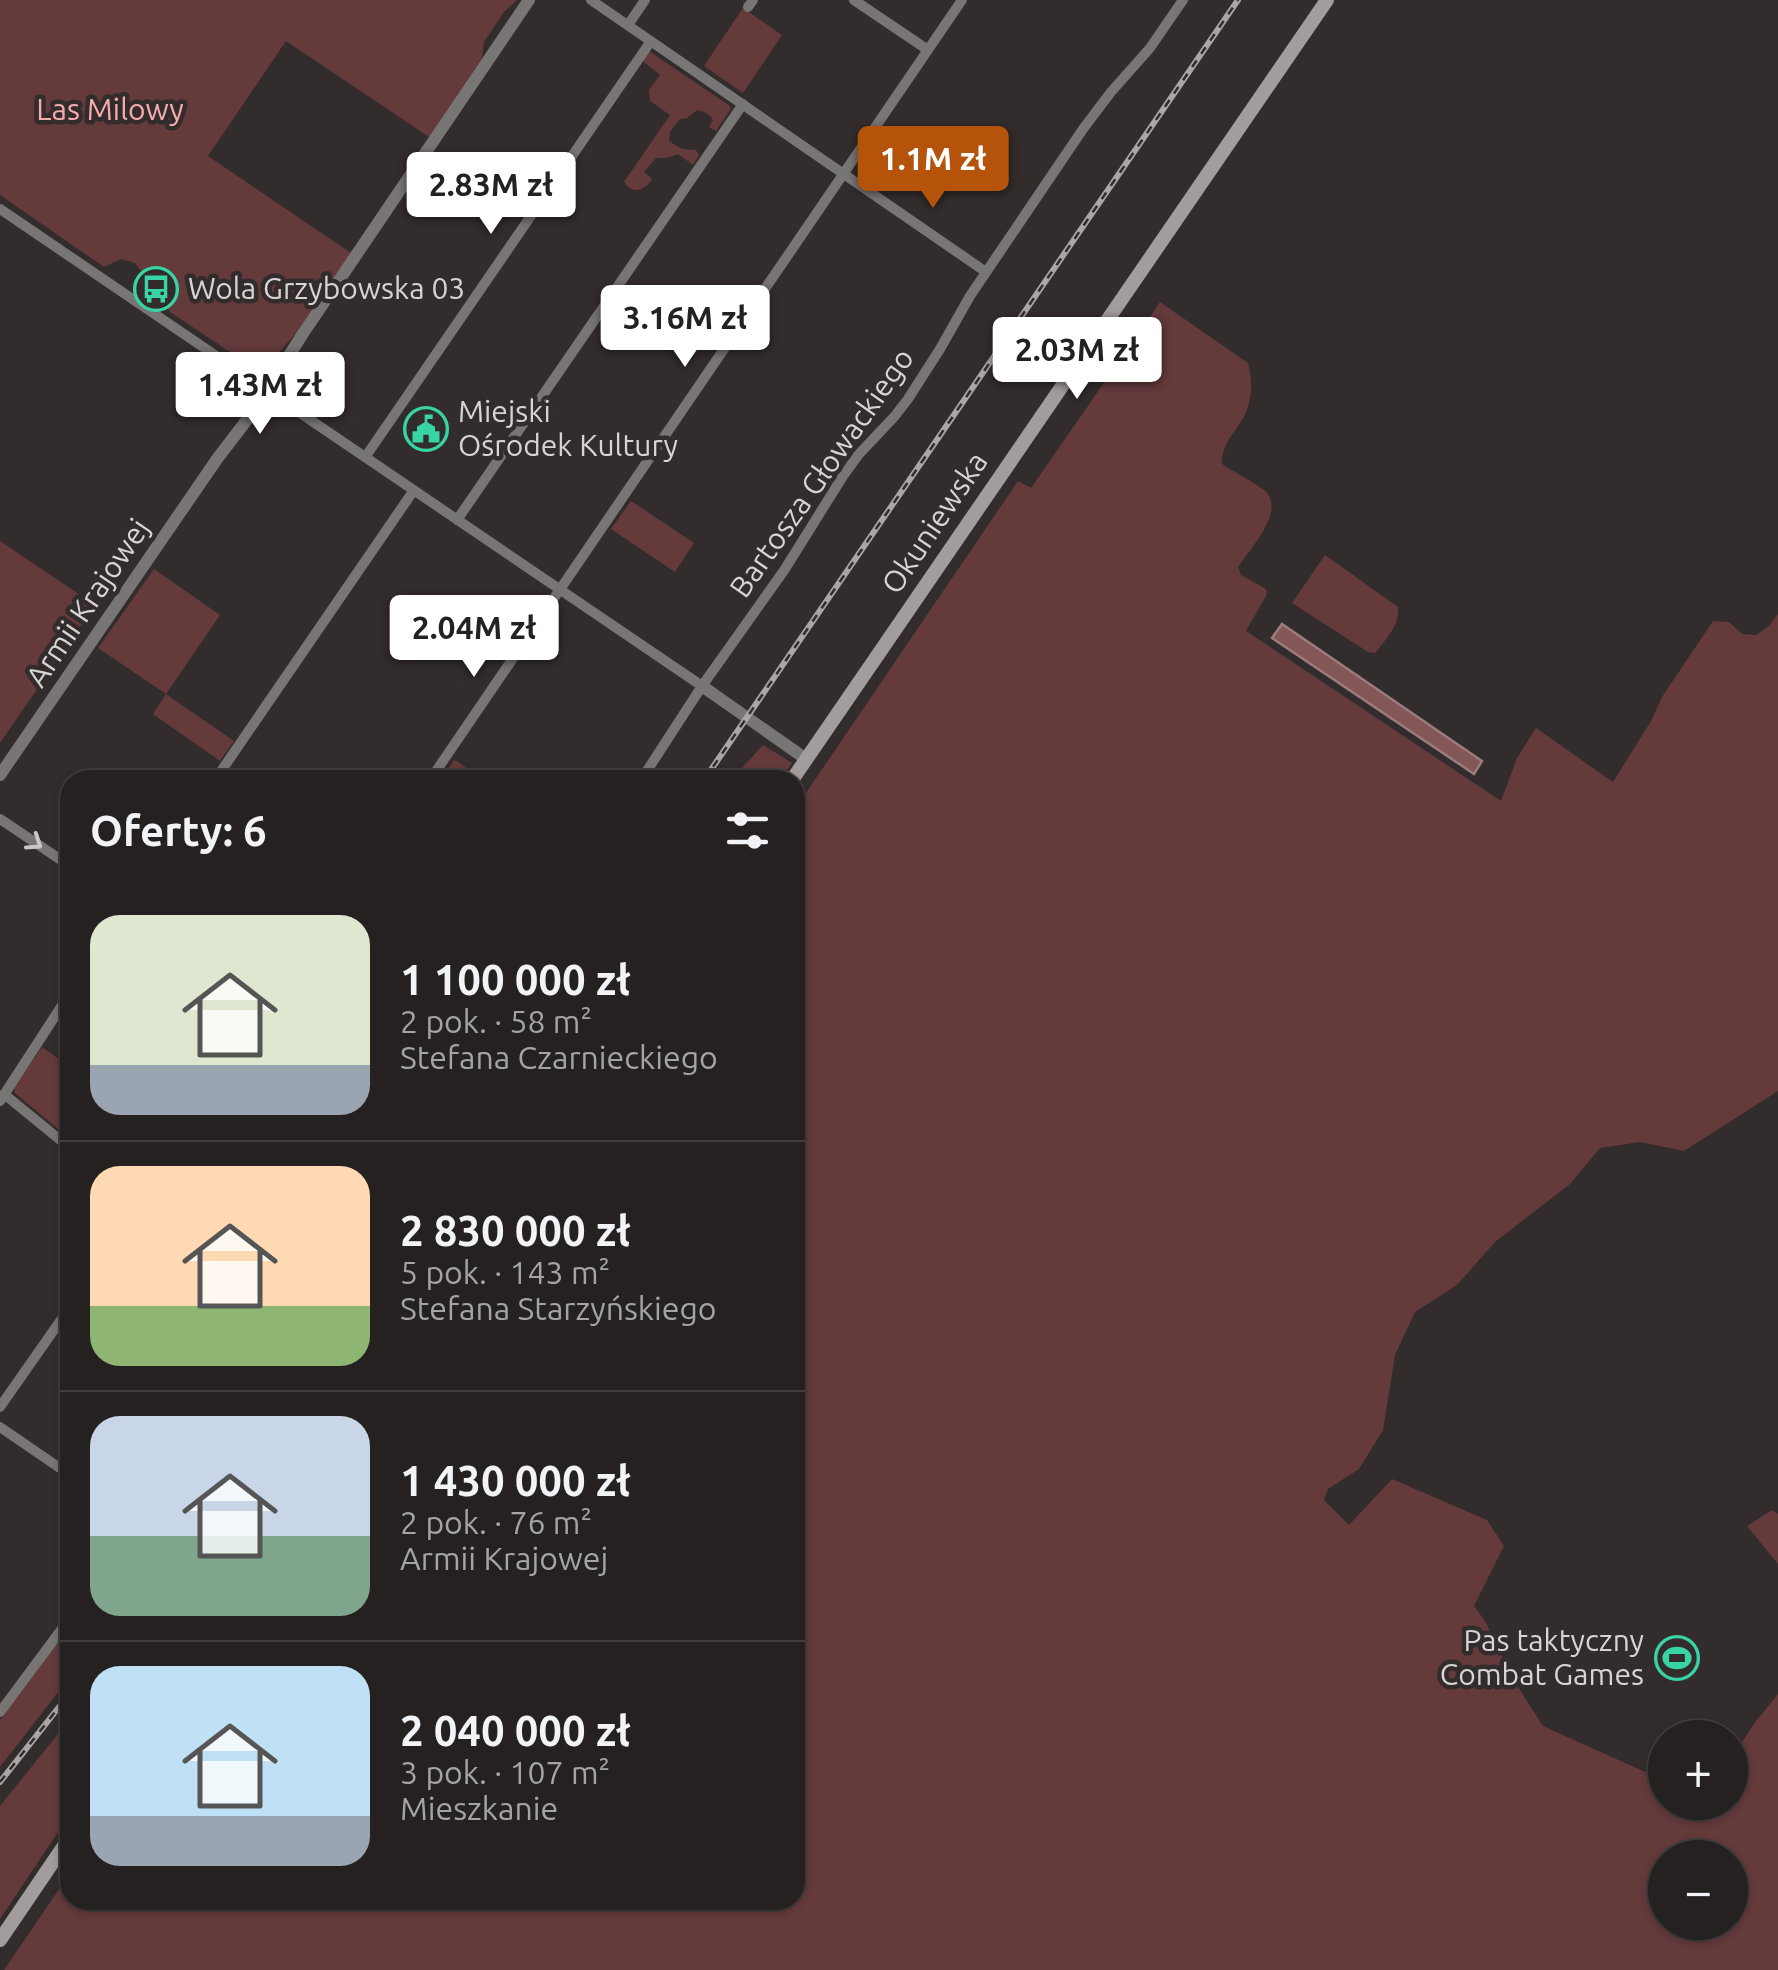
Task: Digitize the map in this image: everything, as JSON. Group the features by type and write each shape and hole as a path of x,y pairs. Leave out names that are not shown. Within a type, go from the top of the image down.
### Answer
{"main road":[{"name":"Okuniewska","path":"799,770 1327,0"},
{"path":"0,1940 60,1852"}],"street":[{"name":"Armii Krajowej","path":"0,775 217,459 281,356 302,335 529,0"},
{"path":"591,0 986,272"},
{"path":"628,25 645,0"},
{"path":"854,0 928,50"},
{"path":"437,770 962,0"},
{"name":"Bartosza Głowackiego","path":"647,770 785,569 843,476 908,399 986,272 1097,109 1150,48 1184,0"},
{"path":"366,456 652,40"},
{"path":"457,520 743,104"},
{"path":"0,208 806,759"},
{"path":"222,770 414,490"},
{"path":"0,819 60,859"},
{"path":"60,1012 2,1098 60,1141"},
{"path":"0,1407 60,1320"},
{"path":"0,1427 60,1469"},
{"path":"0,1712 60,1631"}],"green space":[{"name":"Las Milowy","path":"0,0 517,0 484,42 482,58 429,137 286,41 208,156 351,253 296,333 270,363 254,368 170,312 149,277 135,263 121,259 104,267 0,195"},
{"path":"743,8 782,35 743,93 704,66"},
{"path":"649,51 730,106 730,110 716,131 709,127 712,118 702,111 680,119 670,132 669,141 682,149 696,150 699,155 693,165 678,154 656,158 644,172 652,179 635,190 624,182 670,115 650,101 649,90 660,75 644,62"},
{"path":"1160,302 1248,363 1248,406 1222,456 1222,464 1264,490 1270,498 1269,518 1238,567 1241,575 1266,589 1267,594 1246,631 1501,801 1517,758 1536,728 1613,782 1662,697 1713,621 1729,622 1742,634 1756,635 1778,614 1778,1091 1684,1151 1640,1142 1600,1148 1570,1184 1495,1242 1457,1285 1415,1312 1395,1355 1383,1430 1359,1469 1328,1489 1324,1500 1349,1525 1392,1479 1487,1520 1504,1546 1474,1606 1514,1681 1543,1726 1648,1772 1648,1820 1748,1820 1748,1733 1778,1694 1778,1970 4,1970 60,1888 60,1910 805,1910 805,794 1018,481 1031,488"},
{"path":"631,501 694,543 675,572 611,529"},
{"path":"0,541 95,605 0,743"},
{"path":"1325,555 1398,607 1395,626 1375,653 1292,603"},
{"path":"154,569 220,615 166,694 98,648"},
{"path":"166,694 234,741 220,761 153,714"},
{"path":"763,745 792,763 787,770 740,770"},
{"path":"454,760 470,770 448,770"},
{"path":"42,1047 60,1060 60,1131 15,1093 14,1088"},
{"path":"1772,1510 1778,1514 1778,1564 1747,1526"},
{"path":"60,1639 60,1690 0,1767 0,1720"},
{"path":"60,1731 60,1829 0,1919 0,1806"}],"shaded area":[{"path":"1282,624 1482,761 1474,774 1272,638"}],"railway":[{"path":"711,770 1238,0"},
{"path":"0,1782 60,1706"}],"place":[{"name":"Wola Grzybowska 03","path":"156,289"},
{"name":"Miejski Ośrodek Kultury","path":"426,429"},
{"name":"Pas taktyczny Combat Games","path":"1677,1658"}]}
